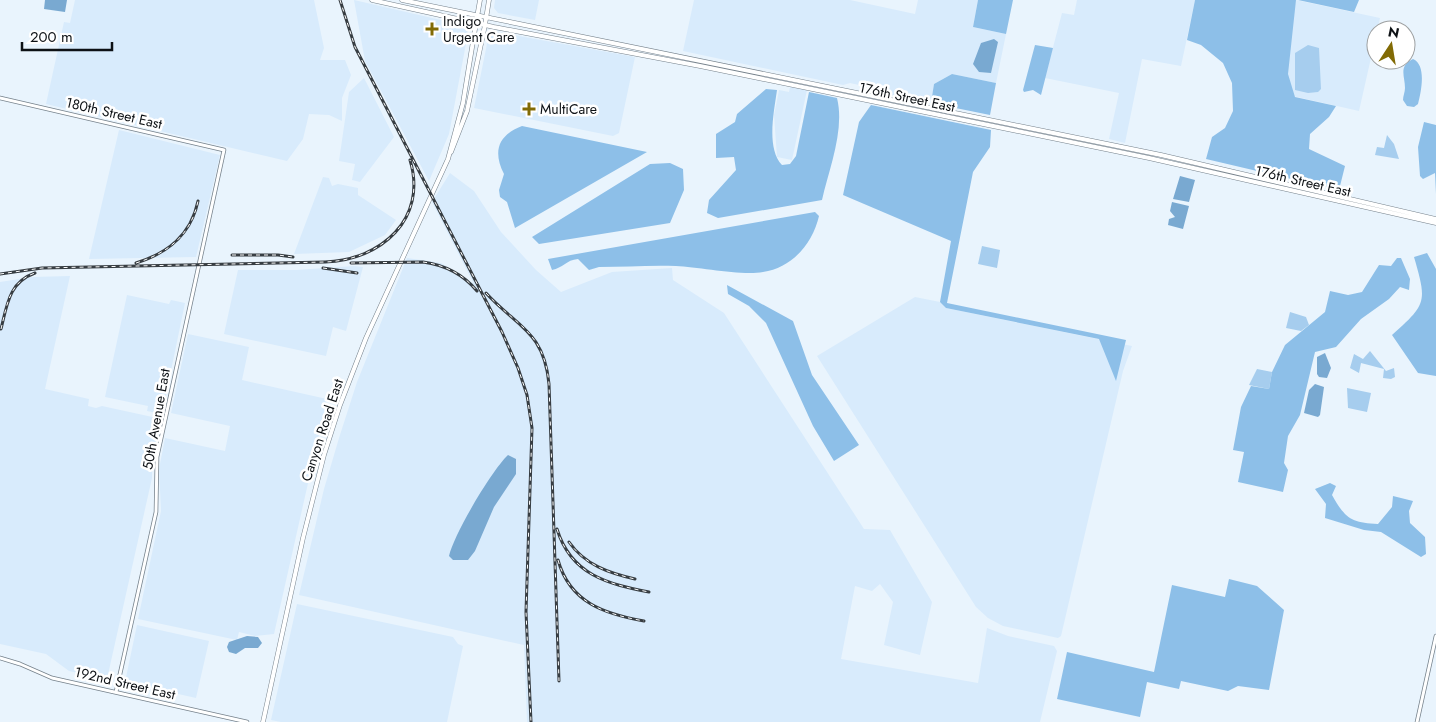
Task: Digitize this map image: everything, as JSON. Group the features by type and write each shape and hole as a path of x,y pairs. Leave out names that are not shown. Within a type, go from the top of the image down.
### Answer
{"main road":[{"name":"176th Street East","path":"372,0 485,25 676,61 1173,163 1436,223"},
{"name":"176th Street East","path":"402,0 478,14 1174,158 1436,219"},
{"name":"Canyon Road East","path":"448,159 463,103 480,0"},
{"name":"Canyon Road East","path":"263,722 312,501 337,414 366,338 457,141 467,111 489,0"},
{"path":"676,61 696,63 700,61"},
{"path":"788,84 806,84 808,82"},
{"path":"971,121 991,120"},
{"path":"1390,213 1404,212"}],"street":[{"name":"180th Street East","path":"0,98 224,150"},
{"name":"50th Avenue East","path":"116,692 156,512 158,457 224,150"},
{"path":"1417,722 1436,636"},
{"name":"192nd Street East","path":"0,658 20,664 52,678 247,722"}],"shaded area":[{"path":"45,0 67,0 65,12 44,9"},
{"path":"75,0 314,0 324,48 320,60 345,60 351,75 342,98 342,121 329,115 309,114 303,139 287,161 46,104 64,22 70,23"},
{"path":"354,0 467,26 468,33 449,134 429,181 365,61"},
{"path":"495,0 539,0 535,20 498,13 494,8"},
{"path":"694,0 850,0 915,14 918,0 978,0 973,27 1006,34 996,83 952,74 934,84 931,103 862,89 859,85 850,83 843,85 683,51"},
{"path":"978,0 1013,0 1006,34 973,27"},
{"path":"1077,0 1195,0 1181,66 1142,59 1125,143 1109,139 1119,93 1045,78 1062,13 1074,15"},
{"path":"1195,0 1296,0 1288,74 1295,97 1336,106 1329,117 1310,134 1309,149 1345,166 1339,190 1206,159 1212,137 1225,128 1233,111 1232,83 1223,63 1201,45 1187,40"},
{"path":"1296,0 1380,18 1380,20 1366,20 1366,70 1368,70 1359,111 1275,92"},
{"path":"1298,0 1359,0 1354,12"},
{"path":"492,31 635,57 619,133 613,136 474,108 489,34"},
{"path":"994,39 998,42 991,73 979,72 973,64 981,43"},
{"path":"1035,45 1053,48 1041,95 1033,90 1024,92 1023,90"},
{"path":"1308,45 1319,48 1321,89 1318,92 1308,93 1295,90 1295,53"},
{"path":"1417,62 1422,73 1422,79 1418,104 1414,107 1407,106 1403,100 1405,88 1404,70 1416,70"},
{"path":"952,74 996,83 990,115 931,103 934,84"},
{"path":"364,78 394,137 360,182 352,180 355,164 339,161 349,92"},
{"path":"790,87 807,90 792,160 777,157 774,115 779,90 789,92"},
{"path":"766,89 777,90 772,129 774,149 782,165 790,164 796,156 809,92 837,98 839,110 838,136 822,200 718,218 707,213 709,200 736,170 734,157 716,158 716,134 735,122 737,114"},
{"path":"871,105 991,130 990,147 973,172 947,303 1126,340 1116,381 1099,339 946,308 940,302 951,241 843,195 859,122"},
{"path":"1424,122 1436,125 1436,194 1435,173 1423,179 1420,176 1418,147"},
{"path":"522,126 647,152 515,228 507,202 500,197 499,190 504,174 500,165 498,151 503,139"},
{"path":"119,130 220,155 196,257 89,259"},
{"path":"1387,135 1394,144 1399,159 1375,155 1377,147 1384,148"},
{"path":"670,163 683,169 684,190 670,223 539,244 532,237 650,164"},
{"path":"450,173 474,191 501,232 536,270 561,292 612,272 672,268 673,280 724,313 864,529 890,530 932,602 920,655 884,645 893,602 880,584 872,591 855,586 841,659 978,683 987,628 1008,636 1054,646 1057,651 1040,722 527,722 524,645 299,595 324,489 339,438 357,382 407,258 441,263 474,284 432,202"},
{"path":"1180,176 1195,180 1189,202 1173,199"},
{"path":"323,177 329,178 332,186 338,184 358,188 358,195 396,220 385,235 349,252 294,254"},
{"path":"1172,202 1189,206 1183,229 1168,225 1169,219 1175,217 1170,211"},
{"path":"815,212 819,216 816,226 812,236 800,253 783,265 763,272 744,273 666,266 599,267 589,270 578,259 552,270 548,259"},
{"path":"982,246 1000,250 997,268 978,264"},
{"path":"1427,253 1436,269 1436,376 1418,373 1392,335 1418,309 1422,293 1414,257"},
{"path":"1397,258 1401,258 1410,279 1409,290 1400,287 1389,299 1361,319 1336,347 1315,352 1300,415 1288,436 1284,463 1288,470 1283,492 1238,482 1244,452 1233,450 1241,407 1251,386 1269,389 1272,372 1285,345 1325,312 1330,291 1348,295 1362,292 1379,265 1391,266"},
{"path":"363,267 346,331 333,327 326,356 224,334 238,270 296,270"},
{"path":"70,276 45,389 89,399 88,406 96,408 102,406 157,418 160,422 152,459 152,478 107,679 69,671 46,654 0,644 0,282 32,277"},
{"path":"727,285 793,321 812,375 859,445 834,461 813,426 766,323 749,306 728,294"},
{"path":"127,295 169,304 171,300 185,303 162,414 147,411 148,406 105,397"},
{"path":"915,297 940,302 946,308 1132,346 1123,371 1061,636 1058,638 1003,626 988,618 976,607 817,356"},
{"path":"1290,312 1306,317 1309,325 1301,331 1286,328"},
{"path":"188,334 249,347 242,380 327,399 274,634 255,636 239,632 237,640 138,619 161,511 159,469 165,438 225,451 230,426 171,413"},
{"path":"1370,351 1386,371 1394,368 1395,377 1391,379 1383,378 1384,369 1361,363 1359,373 1350,368 1354,354 1363,359"},
{"path":"1325,353 1331,368 1327,378 1319,377 1317,374 1317,357"},
{"path":"1257,369 1272,372 1269,389 1249,385"},
{"path":"1315,384 1324,387 1320,415 1318,417 1304,413 1309,390"},
{"path":"1347,388 1371,393 1367,412 1348,408"},
{"path":"508,455 516,459 516,474 494,507 475,551 468,560 453,560 449,556 458,533 484,488"},
{"path":"1330,483 1336,486 1332,495 1341,509 1350,518 1361,522 1378,524 1392,507 1393,496 1413,501 1409,511 1410,523 1425,537 1426,554 1421,557 1381,532 1364,530 1325,518 1326,504 1315,489"},
{"path":"1229,579 1257,586 1284,610 1269,690 1238,686 1228,691 1181,681 1179,689 1147,682 1140,717 1057,699 1067,652 1154,672 1172,585 1225,597"},
{"path":"297,604 453,637 458,644 463,646 447,722 281,722 271,720"},
{"path":"137,625 209,641 196,698 125,682"},
{"path":"247,636 258,637 262,643 258,648 245,648 236,654 229,652 227,647 229,642"}],"railway":[{"path":"340,0 355,47 502,332 518,368 527,395 532,428 526,612 531,722"},
{"path":"0,274 42,268 325,262 364,254 381,244 395,232 406,218 412,201 414,181 410,160"},
{"path":"136,263 158,254 176,241 190,224 198,201"},
{"path":"232,255 278,255 293,257"},
{"path":"351,263 431,263 460,275 477,291"},
{"path":"323,268 357,273"},
{"path":"1,329 10,295 14,288 26,277 35,273"},
{"path":"486,293 527,331 541,352 546,366 549,384 559,681"},
{"path":"557,529 563,545 581,567 606,581 649,592"},
{"path":"569,542 582,557 598,567 635,579"},
{"path":"558,560 571,587 591,604 616,615 644,621"}],"place":[{"name":"Indigo Urgent Care","path":"432,29"},
{"name":"MultiCare","path":"529,109"}]}
